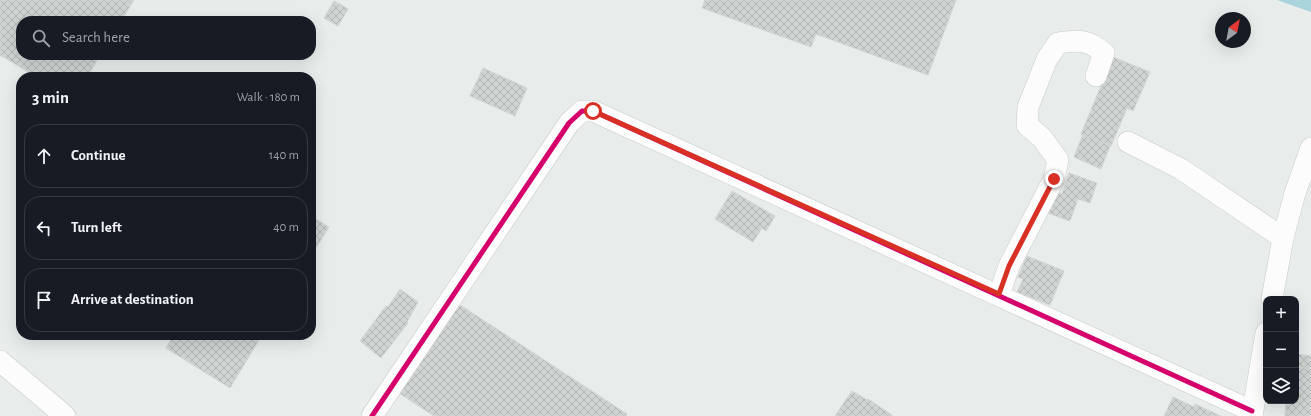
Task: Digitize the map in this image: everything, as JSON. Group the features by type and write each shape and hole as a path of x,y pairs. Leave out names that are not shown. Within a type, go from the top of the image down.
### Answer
{"street":[{"path":"999,294 1009,266 1054,179 1058,160 1042,138 1027,124 1028,108 1047,59 1058,43 1076,40 1096,46 1104,53 1096,76"},
{"path":"372,416 569,124 582,111 593,111 999,294 1252,413 1263,350"},
{"path":"1128,142 1181,169 1283,238"},
{"path":"1273,296 1283,238 1295,193 1311,148"},
{"path":"0,361 65,416"}],"water":[{"path":"1277,0 1311,0 1311,12"}],"building":[{"path":"0,0 134,0 124,16 16,16 16,60 97,60 90,72 29,72 0,55"},
{"path":"705,0 956,0 928,75 816,34 811,47 702,8"},
{"path":"334,1 348,9 338,26 324,18"},
{"path":"1113,57 1150,72 1133,111 1127,108 1111,146 1081,134"},
{"path":"483,68 527,88 515,116 470,96"},
{"path":"1083,134 1110,146 1101,169 1074,157"},
{"path":"1069,173 1097,183 1090,203 1078,199 1070,221 1048,213 1055,191 1062,194"},
{"path":"732,191 775,216 766,231 762,228 753,242 715,219"},
{"path":"316,219 329,227 316,248"},
{"path":"1027,256 1064,271 1050,305 1017,292 1023,279 1018,277"},
{"path":"400,289 418,302 407,322 408,323 381,358 360,341 386,306 388,307"},
{"path":"457,303 627,414 626,416 434,416 399,393"},
{"path":"171,340 259,340 230,388 166,348"},
{"path":"1299,354 1311,356 1311,369 1299,367"},
{"path":"1299,367 1311,369 1311,416 1285,416 1286,404 1299,404"},
{"path":"852,391 867,400 859,411 852,407 846,416 835,416"},
{"path":"1173,397 1194,407 1195,404 1221,416 1164,416"},
{"path":"868,399 892,416 846,416 852,407 859,411"}],"cycle path":[{"path":"372,416 569,123 582,111 593,111 1252,411"}],"route":[{"path":"593,111 999,294 1009,266 1054,179"}]}
